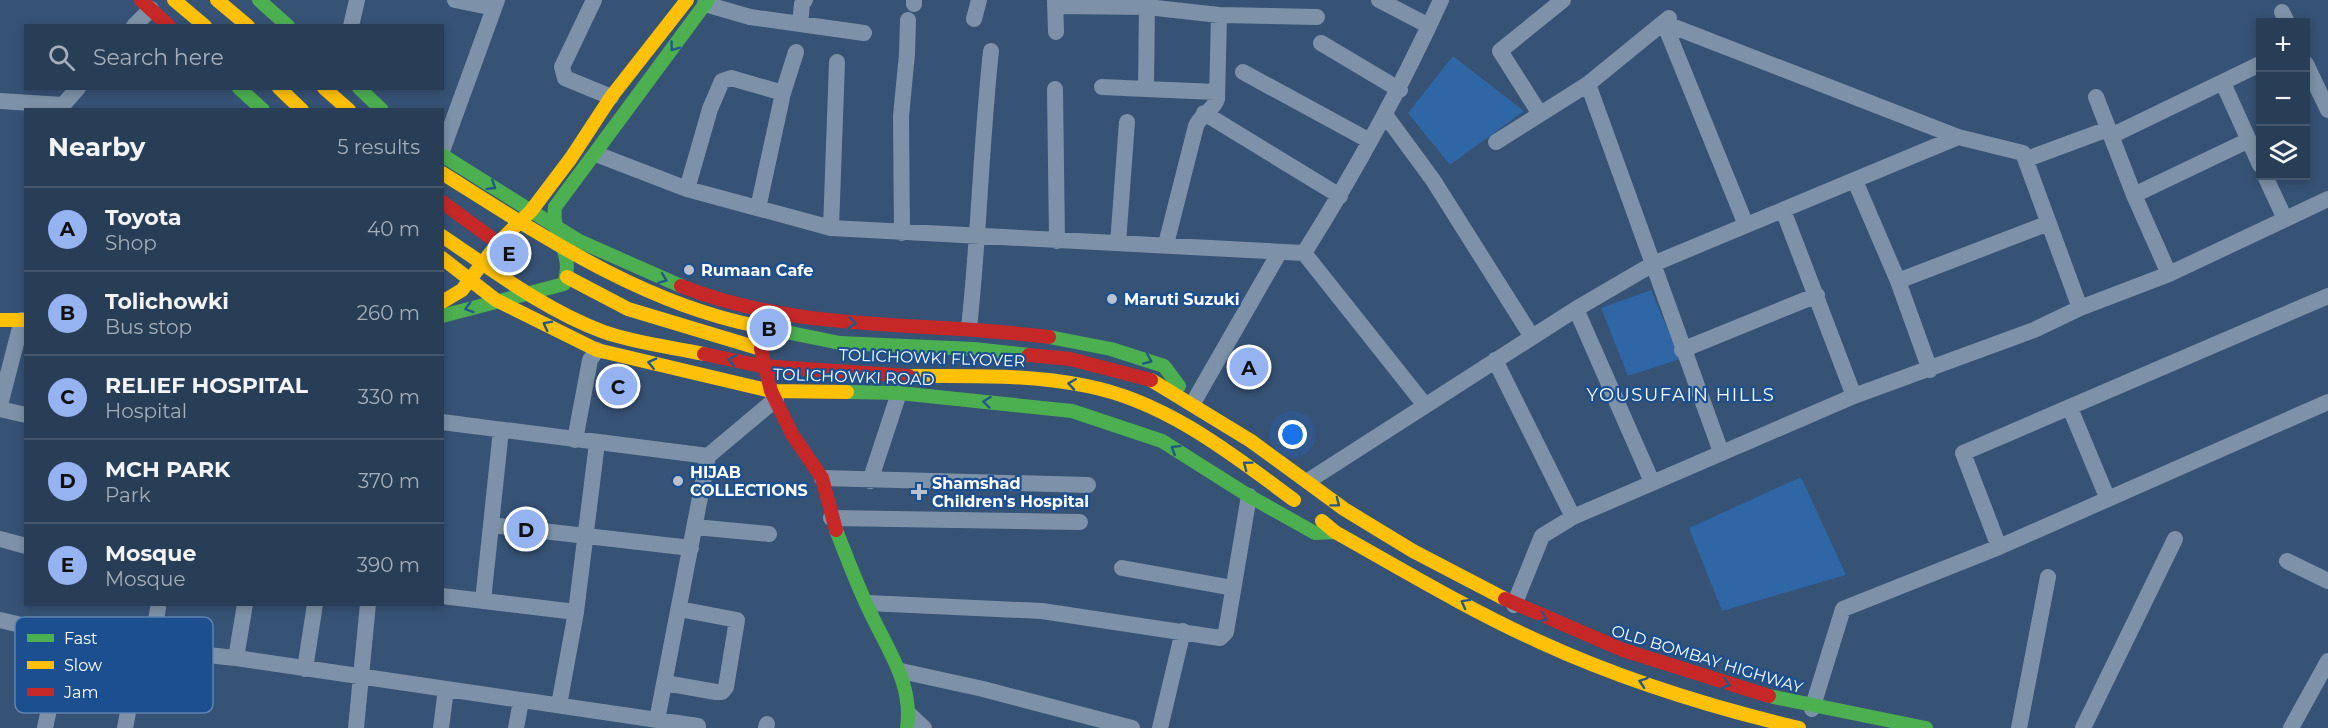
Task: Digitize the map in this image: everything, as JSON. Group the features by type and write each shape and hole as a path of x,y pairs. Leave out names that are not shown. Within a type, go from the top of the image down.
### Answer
{"main road":[{"path":"174,0 203,24"},
{"path":"217,0 246,24"},
{"path":"259,0 286,24"},
{"path":"444,301 457,294 498,243 531,211 571,158 610,97 687,0"},
{"path":"444,315 564,284 571,266 569,256 553,223 555,207 707,2"},
{"path":"146,5 167,24"},
{"path":"281,90 300,108"},
{"path":"326,90 347,108"},
{"path":"361,90 380,108"},
{"path":"240,100 258,108"},
{"path":"444,154 579,241 642,271 708,297 790,317 908,328 969,328 1048,337 1138,356 1164,366 1189,400"},
{"name":"TOLICHOWKI FLYOVER","path":"444,174 535,231 657,297 729,321 840,344 974,348 1070,359 1151,380 1189,400"},
{"path":"444,203 498,243"},
{"name":"TOLICHOWKI FLYOVER","path":"444,237 528,295 575,320 607,333 761,366 903,376 1014,376 1088,386 1126,397 1179,421 1231,453 1335,532"},
{"name":"TOLICHOWKI ROAD","path":"444,260 496,300 597,350 773,395 899,393 1072,411 1162,441 1249,496 1315,533 1335,532"},
{"path":"567,277 639,313 711,336 761,348"},
{"path":"770,312 761,348 773,395 792,434 822,478 831,518 873,619 901,671 908,721"},
{"path":"0,320 24,320"},
{"name":"OLD BOMBAY HIGHWAY","path":"1189,400 1308,481 1342,507 1450,573 1514,605 1598,642 1669,668 1812,709 1926,728"},
{"path":"1335,532 1515,630 1589,663 1734,721 1799,728"}],"street":[{"path":"351,24 357,0"},
{"path":"444,147 496,4 455,0"},
{"path":"594,0 562,67 565,78 610,97"},
{"path":"800,24 802,4 805,0"},
{"path":"974,19 979,0"},
{"path":"1379,0 1429,26"},
{"path":"1304,254 1340,196 1368,140 1386,116 1441,0"},
{"path":"1540,114 1500,51 1563,0"},
{"path":"707,2 750,17 864,33"},
{"path":"1056,32 1055,3 1147,4 1219,15 1272,8 1317,17"},
{"path":"1146,89 1147,4"},
{"path":"135,24 146,5"},
{"path":"902,233 901,116 912,8"},
{"path":"1166,244 1196,126 1204,113 1215,104 1219,15"},
{"path":"1496,142 1587,84 1667,20"},
{"path":"1667,20 1958,137 2018,150 2027,159 2080,308"},
{"path":"1667,20 1746,225"},
{"path":"1321,43 1400,90"},
{"path":"969,328 979,237 983,121 991,51"},
{"path":"758,208 783,93 796,52"},
{"path":"831,228 837,62"},
{"path":"2027,159 2110,133 2256,66"},
{"path":"1243,72 1368,140"},
{"path":"2310,72 2328,110"},
{"path":"687,189 710,109 722,81 732,78 783,93"},
{"path":"2223,83 2256,156"},
{"path":"1587,84 1721,452"},
{"path":"1102,87 1217,92"},
{"path":"1056,89 1057,241"},
{"path":"0,101 63,107 76,90"},
{"path":"2096,97 2134,195 2169,274"},
{"path":"1204,113 1340,196"},
{"path":"1386,116 1433,180 1532,337"},
{"path":"1118,243 1127,122"},
{"path":"1308,481 1424,404 1653,264 1958,137"},
{"path":"2134,195 2249,140"},
{"path":"596,154 687,189 831,228 1057,241 1166,244 1304,254 1424,404"},
{"path":"2267,180 2285,219"},
{"path":"1855,181 1899,282 1930,370"},
{"path":"1514,605 1542,536 1573,518 1854,396 2034,330 2080,308 2169,274 2328,199"},
{"path":"1783,210 1854,396"},
{"path":"1899,282 2049,223"},
{"path":"1189,400 1279,253"},
{"path":"1683,350 1817,295"},
{"path":"1999,547 1963,453 2328,296"},
{"path":"1576,309 1652,482"},
{"path":"24,320 0,407 24,414"},
{"path":"575,440 590,360 597,350"},
{"path":"1495,360 1573,518"},
{"path":"870,481 899,393"},
{"path":"657,720 708,456 773,395"},
{"path":"1812,709 1843,609 1999,547 2107,497 2328,402"},
{"path":"2070,408 2107,497"},
{"path":"444,422 708,456"},
{"path":"483,601 501,430"},
{"path":"559,705 576,612 597,443"},
{"path":"822,478 1088,485"},
{"path":"868,603 1042,611 1222,636 1226,632 1249,496"},
{"path":"831,518 1080,522"},
{"path":"491,525 691,548"},
{"path":"695,527 768,534"},
{"path":"0,539 24,545"},
{"path":"2083,728 2175,539"},
{"path":"2287,561 2328,581"},
{"path":"1122,567 1233,588"},
{"path":"2019,728 2048,577"},
{"path":"444,596 576,612"},
{"path":"236,658 245,606"},
{"path":"306,669 315,606"},
{"path":"356,728 368,606"},
{"path":"155,617 158,608"},
{"path":"665,682 722,692 725,690 728,677 736,620 679,609"},
{"path":"0,620 15,623"},
{"path":"1160,728 1183,631"},
{"path":"213,656 559,705 610,721 657,720 698,726"},
{"path":"2291,728 2328,661"},
{"path":"901,671 983,689 1132,728"},
{"path":"441,728 446,689"},
{"path":"516,728 521,701"},
{"path":"45,728 48,713"},
{"path":"126,728 130,713"},
{"path":"908,721 924,728"}],"shaded area":[{"path":"1453,56 1524,111 1450,165 1408,113"},
{"path":"1651,290 1680,359 1628,376 1601,308"},
{"path":"1801,477 1846,575 1722,611 1689,528"}],"traffic: fast":[{"path":"259,0 286,24"},
{"path":"444,315 564,284 567,263 556,228 555,207 708,0"},
{"path":"241,90 261,108"},
{"path":"361,90 380,108"},
{"path":"444,156 579,241 681,286"},
{"path":"757,326 840,343 974,349 1029,355"},
{"path":"1049,337 1111,349 1164,366 1179,386"},
{"path":"847,392 899,393 1072,411 1162,441 1249,496 1315,533 1335,532"},
{"path":"836,530 863,598 904,685 908,713 907,728"},
{"path":"1769,696 1926,728"}],"traffic: slow":[{"path":"174,0 203,24"},
{"path":"217,0 246,24"},
{"path":"444,301 462,290 498,243 531,211 571,158 611,97 687,0"},
{"path":"281,90 300,108"},
{"path":"326,90 347,108"},
{"path":"444,174 555,243 632,284 714,315 757,326"},
{"path":"444,237 520,289 582,323 628,339 704,354"},
{"path":"444,260 496,300 597,350 771,391 847,392"},
{"path":"567,277 628,309 761,349"},
{"path":"0,320 24,320"},
{"path":"909,376 998,376 1043,379 1116,393 1144,404 1196,431 1294,500"},
{"path":"1151,380 1251,441 1344,509 1413,551 1505,599"},
{"path":"1322,521 1335,532 1462,603 1571,656 1667,691 1799,728"}],"traffic: jam":[{"path":"141,0 167,24"},
{"path":"444,203 498,243"},
{"path":"681,286 726,301 771,312 817,319 1049,337"},
{"path":"770,312 761,349 771,391 792,434 822,478 836,530"},
{"path":"704,354 761,366 909,376"},
{"path":"1029,355 1070,359 1151,380"},
{"path":"1505,599 1623,650 1769,696"}],"place":[{"name":"Mosque","path":"509,253"},
{"name":"Rumaan Cafe","path":"689,270"},
{"name":"Maruti Suzuki","path":"1112,299"},
{"name":"Tolichowki","path":"769,328"},
{"name":"Toyota","path":"1249,367"},
{"name":"RELIEF HOSPITAL","path":"618,386"},
{"name":"HIJAB COLLECTIONS","path":"678,481"},
{"name":"Shamshad Children's Hospital","path":"919,492"},
{"name":"MCH PARK","path":"526,529"}],"district":[{"name":"YOUSUFAIN HILLS","path":"1681,395"}]}
